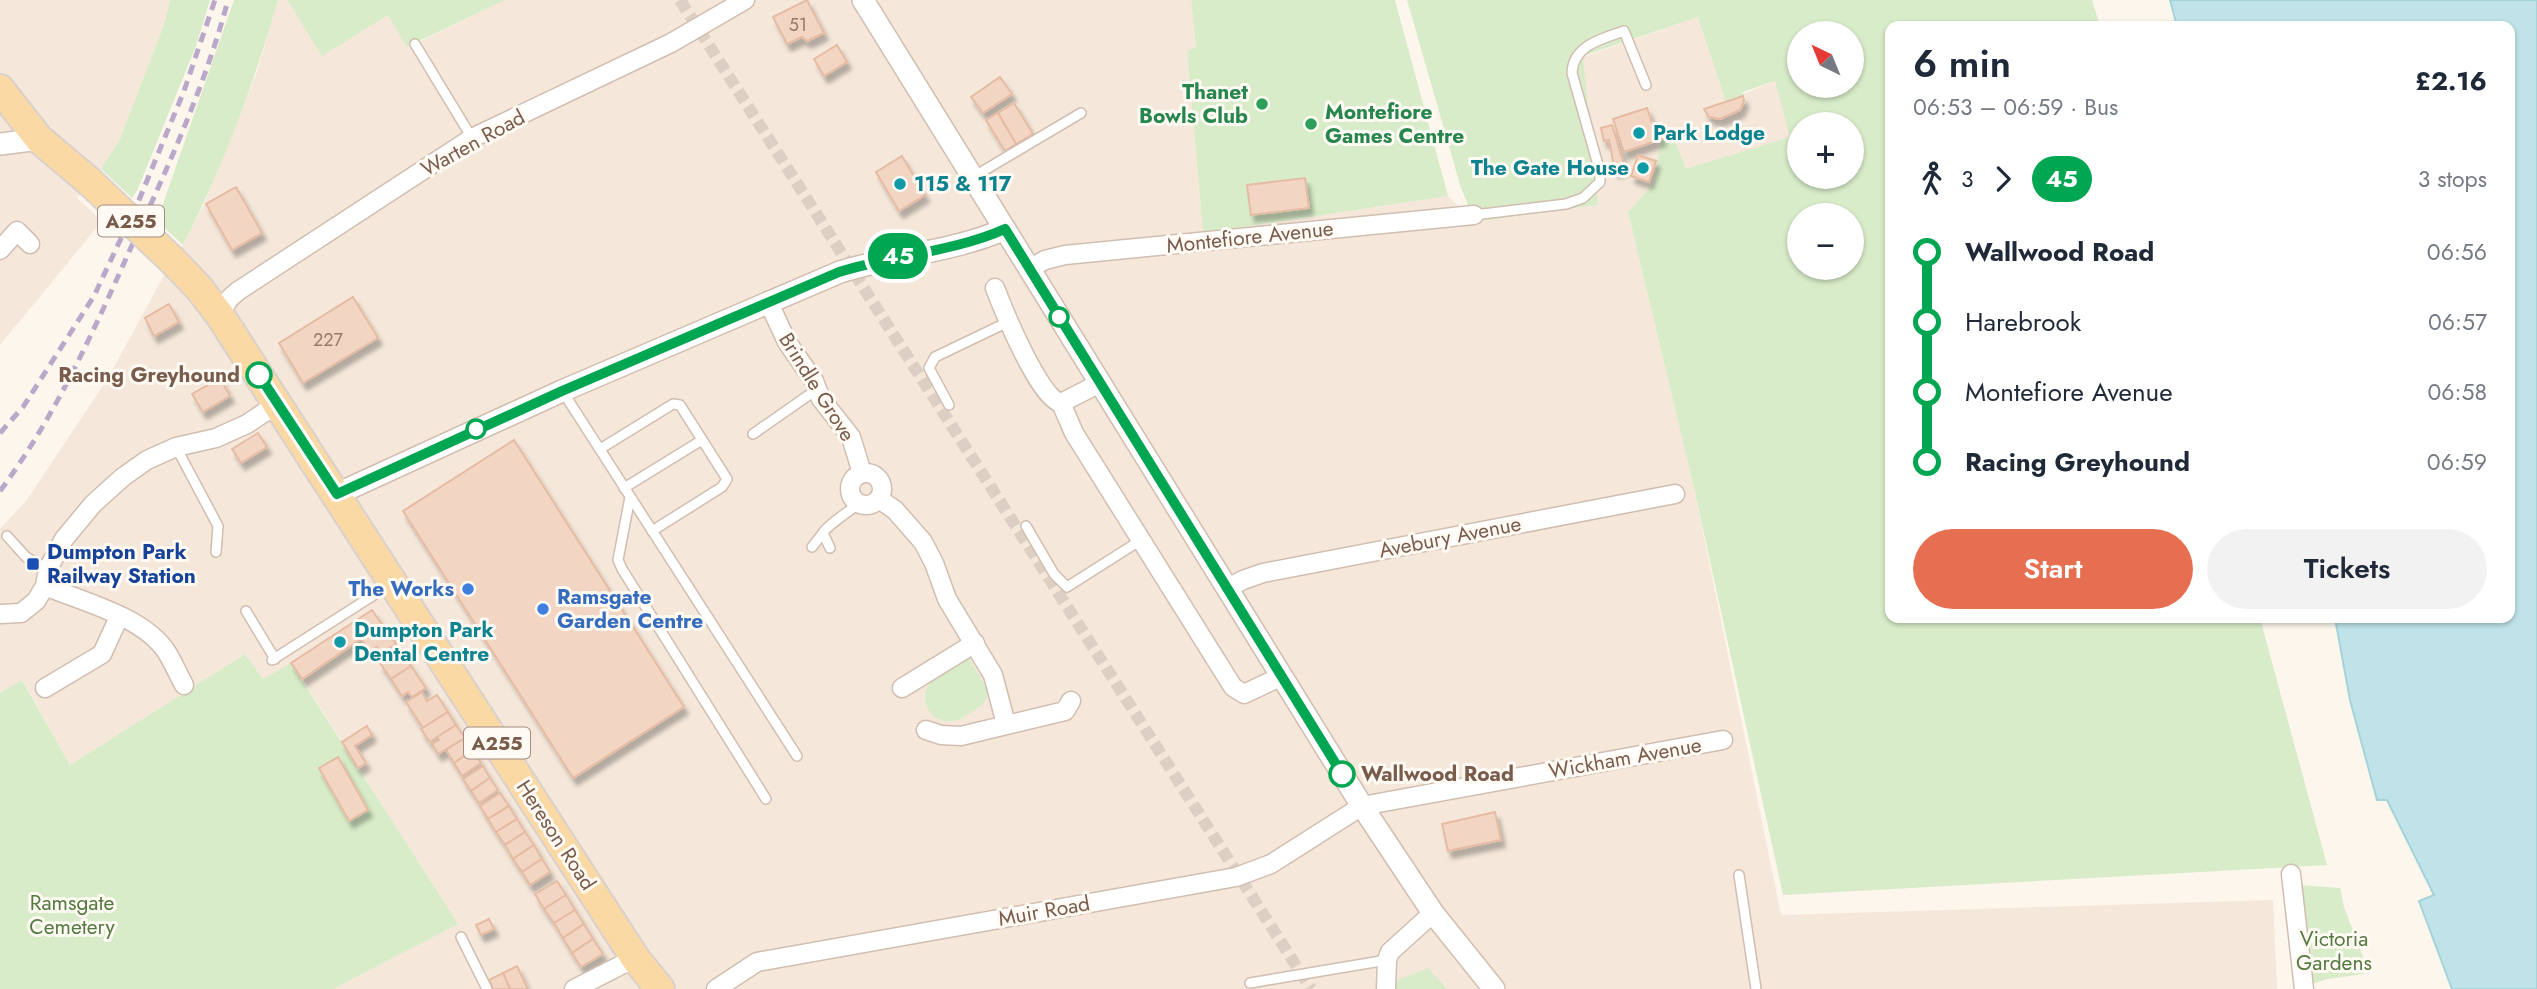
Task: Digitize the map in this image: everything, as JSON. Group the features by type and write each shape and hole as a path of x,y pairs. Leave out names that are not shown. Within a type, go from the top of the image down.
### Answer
{"main road":[{"name":"A255","path":"3,100 40,139"},
{"name":"Hereson Road","path":"40,139 90,182 173,261 219,314 635,958 660,989"}],"street":[{"name":"Warten Road","path":"219,314 238,291 472,138 671,43 745,0"},
{"path":"863,0 1362,806 1433,913 1494,989"},
{"path":"0,144 40,139"},
{"name":"Montefiore Avenue","path":"1029,269 1045,260 1065,255 1474,215"},
{"path":"337,494 768,301 859,266 973,242 1005,229"},
{"path":"0,249 17,231 30,244"},
{"path":"995,288 1023,353 1052,400 1061,403 1100,383"},
{"name":"Brindle Grove","path":"768,301 787,342 814,381 821,399 851,438 862,473"},
{"path":"0,614 21,613 36,601 64,539 93,504 123,477 147,460 176,447 216,438 247,424 278,403"},
{"path":"1061,403 1073,433 1233,687 1244,694 1282,676"},
{"name":"Brindle Grove","path":"858,503 851,495 853,479 862,473 873,474 880,480 883,490 879,499 895,510 923,542 947,599 993,675 1006,724"},
{"name":"Avebury Avenue","path":"1228,588 1263,573 1675,494"},
{"path":"858,503 870,505 879,499"},
{"path":"47,577 141,627 166,651 184,685"},
{"path":"45,688 102,654 119,617"},
{"path":"902,688 975,643"},
{"path":"926,730 941,736 961,736 1065,711 1071,701"},
{"name":"Wickham Avenue","path":"1362,806 1723,740"},
{"name":"Muir Road","path":"716,989 757,962 789,955 1236,877 1271,864 1362,806"},
{"path":"2291,874 2304,989"},
{"path":"1386,989 1387,960 1390,953 1433,913"},
{"path":"574,989 635,958"}],"lane":[{"path":"1474,215 1566,204 1583,198 1600,182 1600,172 1572,73 1575,56 1581,50 1624,31 1646,85"},
{"path":"415,44 472,138"},
{"path":"972,177 1081,113"},
{"path":"949,405 929,368 935,356 1008,322"},
{"path":"753,434 816,390"},
{"path":"562,391 797,756"},
{"path":"600,449 673,404 680,405 727,479 722,487 652,531"},
{"path":"702,440 627,492 618,559 766,799"},
{"path":"176,447 219,526 216,552"},
{"path":"813,547 826,527 840,520 858,503"},
{"path":"1027,526 1054,574 1067,587 1141,540"},
{"path":"823,533 830,548"},
{"path":"7,536 47,577"},
{"path":"246,611 273,660 393,583"},
{"path":"1739,874 1756,989"},
{"path":"461,937 487,989"},
{"path":"1250,983 1387,960"}],"shaded area":[{"path":"0,0 170,0 163,27 120,139 101,169 77,198 102,221 0,345"},
{"path":"278,0 287,0 322,55 388,14 415,44 505,0 1191,0 1196,47 1187,51 1203,233 1448,196 1475,222 1598,205 1583,57 1698,17 1726,101 1775,81 1787,123 1787,138 1685,170 1674,135 1663,139 1653,184 1628,212 1694,488 1781,915 2273,900 2277,989 333,989 457,924 292,663 263,679 245,654 70,765 23,681 0,693 0,529 27,500 108,378 183,245 205,202 257,72"}],"green space":[{"path":"170,0 210,0 196,46 132,198 101,169 120,139 163,27"},
{"path":"234,0 278,0 237,125 183,245 157,221"},
{"path":"287,0 505,0 407,47 388,15 322,56"},
{"name":"Montefiore Games Centre","path":"1191,0 1395,0 1448,196 1203,233 1187,51 1196,47"},
{"path":"1407,0 2092,0 2098,21 1885,21 1885,623 2261,623 2327,865 1783,895 1694,488 1628,212 1653,184 1662,139 1673,135 1686,169 1787,138 1787,189 1864,189 1864,112 1787,112 1787,126 1775,81 1743,92 1744,96 1726,102 1698,17 1583,56 1598,205 1475,222 1461,188"},
{"name":"Ramsgate Cemetery","path":"245,654 263,679 291,663 458,924 333,989 0,989 0,693 22,680 70,765"},
{"path":"969,658 989,693 986,700 957,720 944,721 937,718 927,708 927,687 940,674"},
{"name":"Victoria Gardens","path":"2298,885 2340,888 2344,907 2366,965 2364,974 2312,984"},
{"path":"1428,968 1447,989 1394,989 1393,982"}],"water":[{"path":"2170,0 2537,0 2537,989 2452,989 2419,901 2434,895 2387,800 2377,800 2350,700 2336,623 2515,623 2515,21 2176,21"}],"building":[{"path":"807,0 824,33 807,41 802,37 787,44 773,17"},
{"path":"837,45 847,62 824,76 814,59"},
{"path":"1000,77 1012,94 983,113 971,97"},
{"path":"1743,96 1740,110 1720,119 1709,117 1704,109"},
{"path":"1014,103 1033,134 1016,144 998,113"},
{"name":"Park Lodge","path":"1647,108 1653,126 1657,125 1662,139 1624,152 1613,119"},
{"path":"998,113 1016,144 1005,151 986,120"},
{"path":"1612,125 1625,168 1615,171 1609,140 1604,141 1601,128"},
{"name":"The Gate House","path":"1638,155 1656,161 1649,182 1631,176"},
{"name":"115 & 117","path":"902,156 925,195 899,211 876,172"},
{"path":"1305,178 1309,208 1251,215 1247,185"},
{"path":"236,187 262,233 232,250 206,204"},
{"name":"Racing Greyhound","path":"353,297 378,338 303,383 279,343"},
{"path":"169,304 179,322 154,336 145,318"},
{"path":"220,378 230,396 203,412 192,394"},
{"path":"258,433 267,447 241,463 232,449"},
{"name":"Ramsgate Garden Centre","path":"514,440 684,707 573,778 403,511"},
{"name":"Dumpton Park Dental Centre","path":"372,610 396,644 381,654 377,647 370,651 361,639 302,679 291,663"},
{"path":"400,650 411,666 391,679 380,663"},
{"path":"411,666 426,688 412,697 408,692 402,696 391,679"},
{"path":"422,692 427,701 437,695 448,712 423,728 406,702"},
{"path":"448,712 456,725 430,742 421,729"},
{"path":"456,725 465,738 438,754 432,744 439,740 437,737"},
{"path":"367,726 372,735 355,746 366,763 358,768 342,742"},
{"path":"465,738 473,750 454,763 446,750"},
{"path":"473,750 481,763 462,776 454,763"},
{"path":"338,757 368,810 349,821 319,768"},
{"path":"483,766 490,778 471,791 463,779"},
{"path":"490,778 498,790 479,803 471,791"},
{"path":"500,793 509,806 488,819 480,806"},
{"path":"509,806 517,819 496,832 488,819"},
{"path":"1495,812 1501,840 1448,851 1442,824"},
{"path":"517,819 525,832 505,845 496,832"},
{"path":"525,832 534,845 513,859 505,845"},
{"path":"534,845 542,859 522,872 513,859"},
{"path":"542,859 550,872 530,885 522,872"},
{"path":"557,881 566,895 544,909 535,894"},
{"path":"566,895 575,910 554,923 544,909"},
{"path":"575,910 584,924 563,938 554,923"},
{"path":"489,919 494,929 481,935 476,925"},
{"path":"584,924 593,939 572,953 563,938"},
{"path":"593,939 603,954 581,967 572,953"},
{"path":"517,966 528,989 510,989 503,973"},
{"path":"503,973 510,989 493,989 489,980"}],"tunnel":[{"path":"680,0 1311,989"}],"railway":[{"path":"0,433 23,407 94,296 139,200 184,91 215,0"},
{"path":"0,491 57,402 104,307 186,123 228,0"}],"bus line":[{"name":"45","path":"259,375 337,494 562,391 839,272 879,260 966,244 1005,229 1342,774"}],"place":[{"name":"Thanet Bowls Club","path":"1262,104"},
{"name":"Montefiore Games Centre","path":"1311,124"},
{"name":"Park Lodge","path":"1639,133"},
{"name":"The Gate House","path":"1643,168"},
{"name":"115 & 117","path":"900,184"},
{"name":"Racing Greyhound","path":"259,375"},
{"name":"Dumpton Park Railway Station","path":"33,564"},
{"name":"The Works","path":"468,589"},
{"name":"Ramsgate Garden Centre","path":"543,609"},
{"name":"Dumpton Park Dental Centre","path":"340,642"},
{"name":"Wallwood Road","path":"1342,774"}]}
